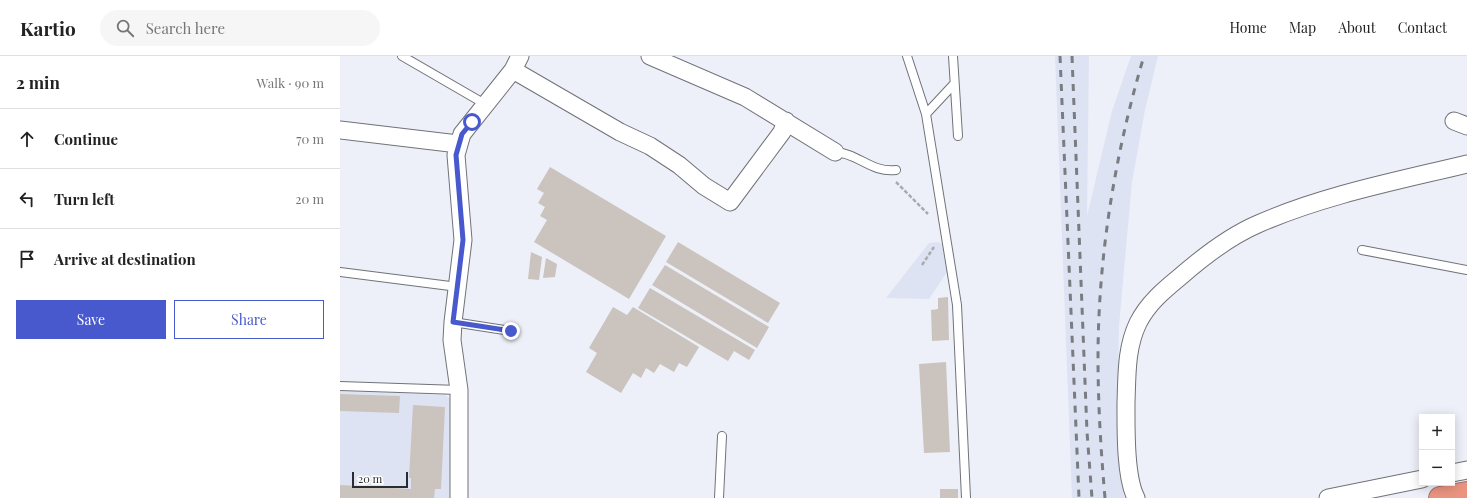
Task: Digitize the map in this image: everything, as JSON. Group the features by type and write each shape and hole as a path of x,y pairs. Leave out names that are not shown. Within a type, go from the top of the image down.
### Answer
{"highway":[{"path":"1440,498 1467,493"}],"street":[{"path":"650,56 745,97 835,152"},
{"path":"459,498 459,390 453,347 453,322 463,240 462,213 456,165 458,144 462,134 516,63 620,132 650,146 679,165 704,186 730,202 782,132 786,121"},
{"path":"340,130 458,144"},
{"path":"1136,498 1129,475 1126,411 1127,365 1134,334 1150,304 1212,250 1257,224 1309,205 1467,164"},
{"path":"1455,472 1467,470"},
{"path":"1328,498 1419,480"}],"lane":[{"path":"402,56 485,104"},
{"path":"908,56 926,114 957,305 966,498"},
{"path":"953,56 958,136"},
{"path":"926,114 954,84"},
{"path":"835,152 842,152 873,168 896,170"},
{"path":"1362,250 1467,270"},
{"path":"340,272 458,287"},
{"path":"453,322 511,331"},
{"path":"340,386 459,390"},
{"path":"719,498 722,436"}],"path":[{"path":"885,170 933,218"},
{"path":"922,265 938,242"}],"shaded area":[{"path":"1055,56 1089,56 1087,216 1112,111 1131,56 1158,56 1145,110 1132,182 1119,326 1117,411 1124,498 1072,498"},
{"path":"938,242 942,244 947,272 929,299 886,298 929,243"},
{"path":"340,391 445,395 452,400 452,498 340,498"}],"building":[{"path":"550,167 666,236 629,299 534,242 547,220 540,216 545,207 538,203 544,193 537,189"},
{"path":"678,242 780,303 768,323 666,262"},
{"path":"531,252 542,257 539,280 528,279"},
{"path":"546,258 557,264 555,277 543,278"},
{"path":"665,265 769,327 757,348 652,285"},
{"path":"650,288 755,350 749,360 734,351 728,361 638,308"},
{"path":"948,297 949,340 932,341 931,310 938,309 938,298"},
{"path":"613,307 627,315 633,307 699,347 687,367 679,363 674,372 660,364 654,373 646,368 641,378 633,373 621,393 586,372 597,353 589,348"},
{"path":"946,362 950,452 924,453 919,364"},
{"path":"340,394 400,396 399,413 340,411"},
{"path":"413,405 445,407 441,489 435,489 434,498 340,498 340,485 411,489 411,478 409,478"},
{"path":"940,489 958,489 958,498 940,498"}],"railway":[{"path":"1060,56 1079,498"},
{"path":"1072,56 1087,432 1092,498"},
{"path":"1105,498 1098,376 1101,282 1110,206 1117,168 1144,56"}],"route":[{"path":"472,122 462,134 456,155 462,213 463,240 459,284 453,322 511,331"}]}
